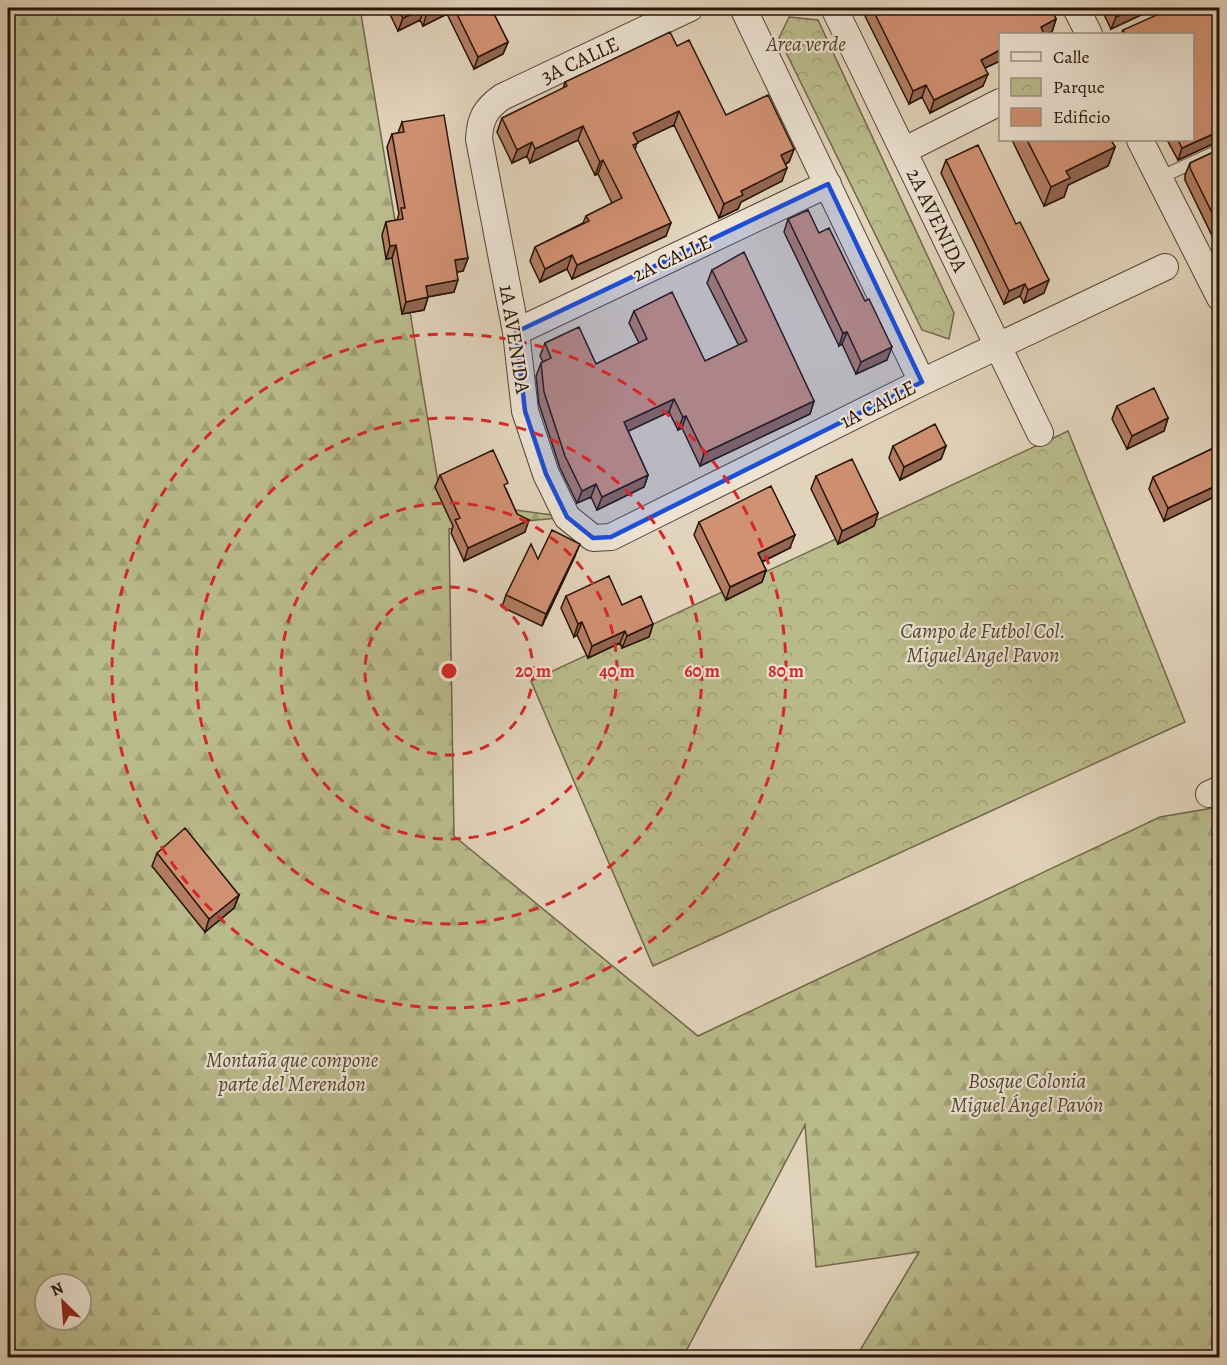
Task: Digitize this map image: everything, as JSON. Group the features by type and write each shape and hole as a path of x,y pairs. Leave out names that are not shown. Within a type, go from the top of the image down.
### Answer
{"street":[{"name":"3A CALLE","path":"480,123 487,108 502,97 690,8"},
{"path":"744,8 922,382"},
{"name":"2A AVENIDA","path":"834,8 1040,433"},
{"path":"1076,8 1088,33"},
{"path":"903,151 999,103"},
{"name":"1A AVENIDA","path":"480,123 479,139 516,332 525,411 546,474 567,517 592,538"},
{"path":"1140,141 1220,298"},
{"name":"2A CALLE","path":"516,332 828,184"},
{"name":"1A CALLE","path":"592,538 611,537 922,382 1165,267"}],"lane":[{"path":"1159,178 1220,150"}],"highlighted area":[{"path":"828,184 922,382 611,537 593,538 567,517 546,474 525,411 516,332"}],"green space":[{"name":"Montaña que compone parte del Merendon","path":"8,8 360,8 441,500 567,517 449,529 454,836 698,1036 1160,817 1219,807 1219,1357 856,1357 919,1252 816,1267 805,1125 683,1357 8,1357"},
{"name":"Area verde","path":"789,17 818,20 954,313 949,339 922,330 779,38"},
{"name":"Campo de Futbol Col. Miguel Angel Pavon","path":"1068,431 1185,722 653,966 531,681"}],"building":[{"path":"397,8 425,8 403,18"},
{"path":"425,8 438,8 427,13"},
{"path":"454,8 491,8 508,42 478,57"},
{"path":"872,8 1051,8 1056,19 1041,27 1044,33 999,33 999,51 981,60 988,74 934,100 926,85 913,91"},
{"path":"1112,8 1135,8 1116,17"},
{"path":"1172,8 1220,8 1220,131 1182,148 1178,141 1194,141 1194,33 1124,33 1123,30"},
{"path":"670,32 677,46 689,40 726,115 768,95 794,149 781,155 787,168 741,191 743,195 724,204 679,111 633,133 638,143 633,145 671,223 577,265 572,255 545,269 535,247 589,221 586,216 622,198 603,160 600,162 583,126 535,149 532,142 517,150 502,118 567,86 565,82"},
{"path":"444,115 468,258 455,260 458,280 426,286 428,297 406,302 396,245 390,246 386,222 403,219 401,208 405,208 392,134 404,132 402,122"},
{"path":"1028,141 1112,141 1115,147 1066,171 1070,178 1051,187"},
{"path":"978,145 1016,224 1020,222 1049,280 1028,290 1025,284 1009,291 946,160"},
{"path":"1220,149 1220,229 1190,168 1190,163"},
{"path":"808,210 819,233 829,228 865,301 869,299 892,347 861,362 847,332 843,333 788,219"},
{"path":"744,252 814,401 704,453 686,416 683,417 674,399 624,422 648,475 602,497 596,484 582,491 565,456 544,392 541,363 551,358 545,343 579,327 596,364 647,339 634,311 672,292 705,361 747,341 712,270"},
{"path":"1154,388 1168,418 1132,436 1117,406"},
{"path":"935,424 946,446 904,467 893,446"},
{"path":"1220,445 1220,484 1168,508 1153,477"},
{"path":"493,450 508,483 504,485 517,514 529,520 468,548 455,520 460,518 440,475"},
{"path":"852,459 878,513 842,531 816,476"},
{"path":"771,486 795,535 758,553 766,570 730,587 699,522"},
{"path":"552,530 580,544 546,614 506,595 531,544 538,559"},
{"path":"609,576 622,605 641,596 653,624 627,636 625,631 592,646 582,622 578,624 566,596"},
{"path":"185,828 239,895 209,919 157,853"}],"park label":[{"name":"Bosque Colonia Miguel Ángel Pavón","path":"1027,1093"}]}
